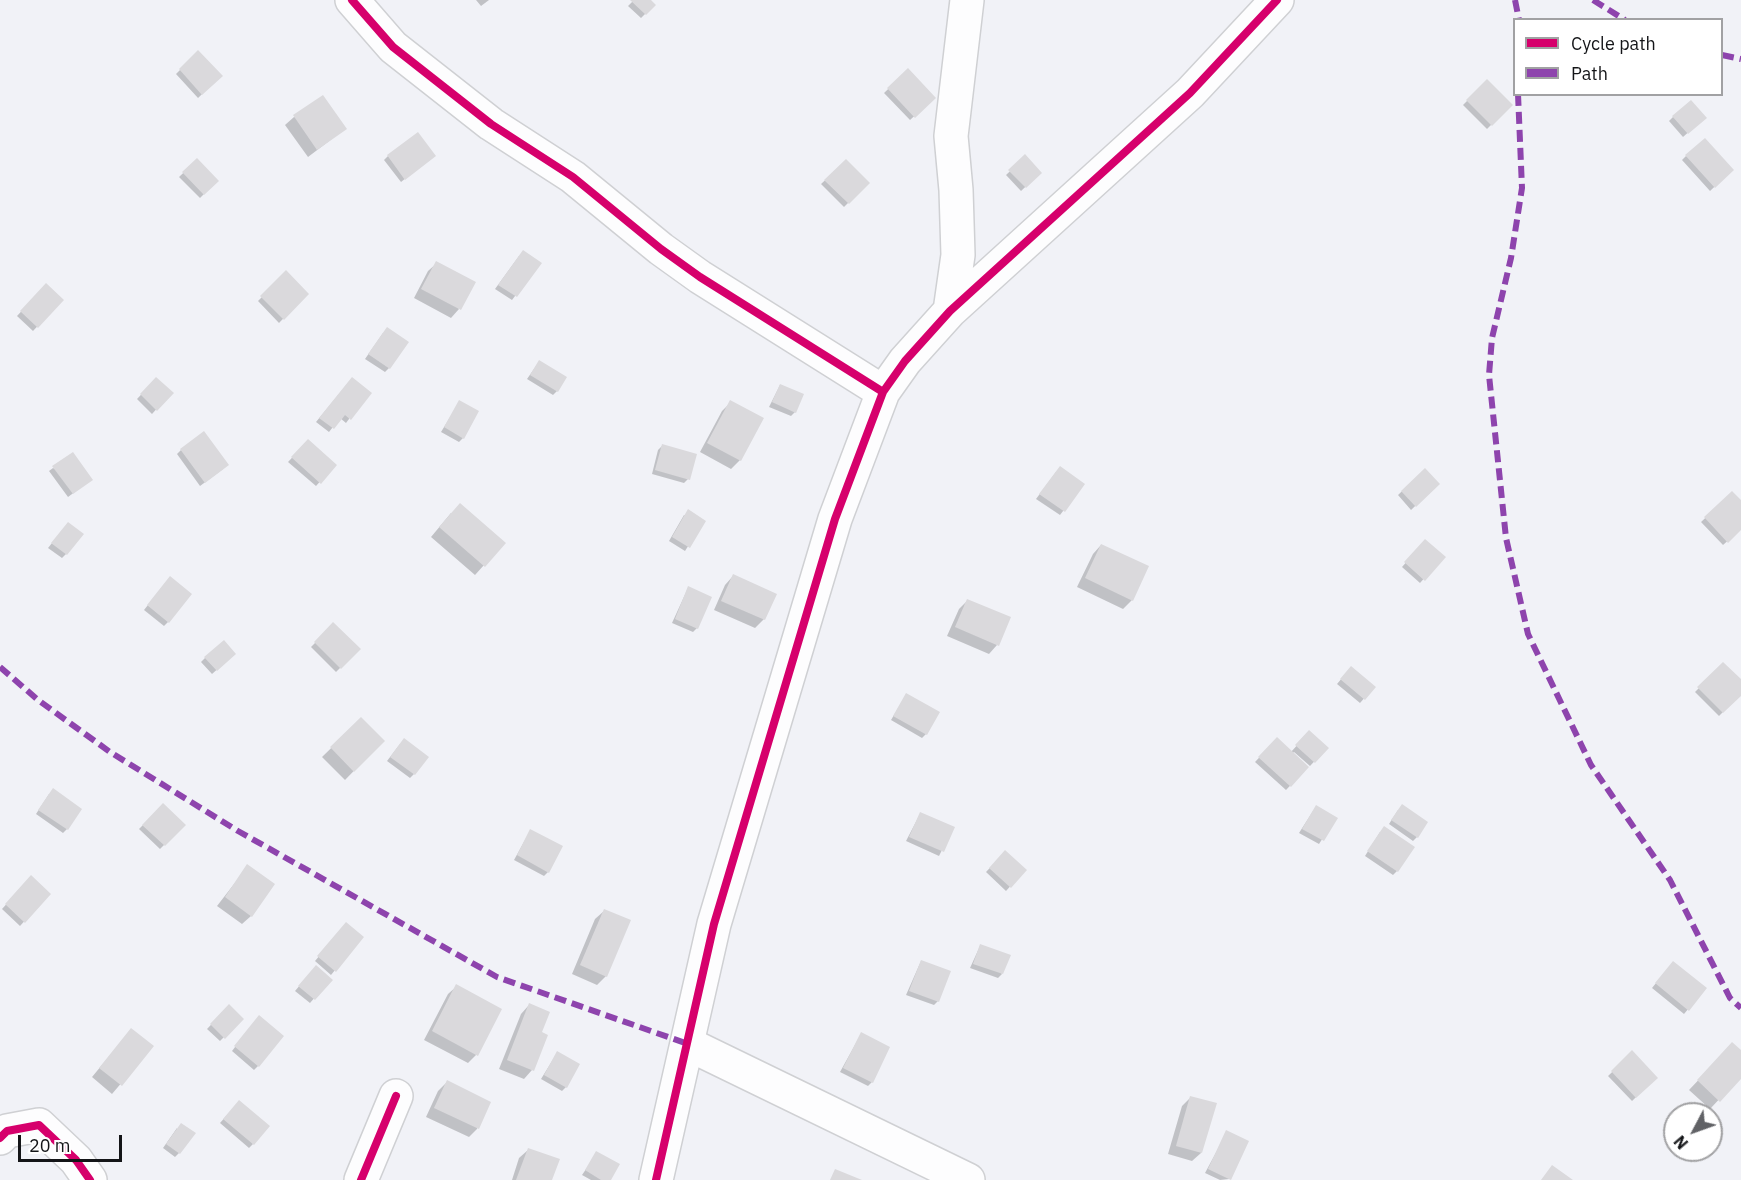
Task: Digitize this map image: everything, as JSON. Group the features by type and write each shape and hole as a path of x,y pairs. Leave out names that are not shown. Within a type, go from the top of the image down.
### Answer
{"street":[{"path":"352,0 393,47 491,124 573,177 661,249 700,277 883,392"},
{"path":"950,311 958,255 951,135 967,0"},
{"path":"656,1180 714,924 836,519 883,392 905,361 950,311 1190,93 1277,0"},
{"path":"688,1044 968,1180"},
{"path":"361,1180 396,1096"},
{"path":"0,1138 7,1131 39,1125 76,1160 90,1180"}],"building":[{"path":"630,0 651,0 656,5 646,15"},
{"path":"198,50 223,76 202,95 179,69"},
{"path":"908,68 936,98 915,118 887,88"},
{"path":"1487,79 1513,105 1492,126 1466,100"},
{"path":"323,95 347,129 317,150 293,115"},
{"path":"1691,100 1707,118 1688,134 1672,116"},
{"path":"418,132 436,156 405,180 387,155"},
{"path":"1705,138 1734,170 1715,188 1685,155"},
{"path":"1025,154 1042,173 1026,188 1008,170"},
{"path":"197,158 219,181 204,195 182,172"},
{"path":"846,159 870,183 849,204 824,180"},
{"path":"523,250 542,263 517,297 498,285"},
{"path":"436,261 476,282 461,310 421,289"},
{"path":"286,270 309,294 284,320 260,296"},
{"path":"46,283 64,300 38,328 20,311"},
{"path":"387,327 409,342 390,369 368,354"},
{"path":"539,360 567,377 558,392 530,375"},
{"path":"156,377 174,393 157,411 140,394"},
{"path":"352,377 372,393 351,420 345,415 334,429 319,418"},
{"path":"780,384 804,394 796,413 772,402"},
{"path":"459,400 479,411 464,439 444,427"},
{"path":"730,400 764,418 741,461 707,443"},
{"path":"204,431 229,465 205,483 180,449"},
{"path":"308,439 337,465 321,484 291,457"},
{"path":"662,444 697,454 690,480 655,470"},
{"path":"73,452 93,480 73,494 52,466"},
{"path":"1060,466 1085,484 1065,512 1039,494"},
{"path":"1425,468 1440,484 1416,507 1401,491"},
{"path":"1732,491 1741,500 1741,530 1728,543 1704,517"},
{"path":"460,503 506,543 485,567 439,527"},
{"path":"688,509 706,521 690,548 672,537"},
{"path":"68,522 84,534 67,555 51,543"},
{"path":"1425,539 1446,557 1425,581 1404,562"},
{"path":"1101,544 1149,566 1133,601 1085,578"},
{"path":"733,574 777,594 765,620 721,601"},
{"path":"170,576 192,594 169,623 147,605"},
{"path":"688,586 712,597 698,629 675,619"},
{"path":"967,599 1011,617 999,646 955,627"},
{"path":"333,622 361,649 341,669 314,642"},
{"path":"224,640 236,654 217,671 204,657"},
{"path":"1723,662 1741,679 1741,696 1723,713 1697,687"},
{"path":"1351,666 1376,687 1365,700 1340,679"},
{"path":"906,693 940,712 927,735 893,716"},
{"path":"361,717 385,741 354,772 330,747"},
{"path":"1309,730 1329,748 1315,763 1295,745"},
{"path":"1277,737 1309,767 1291,787 1258,757"},
{"path":"404,738 429,757 415,775 390,757"},
{"path":"53,788 82,809 68,830 38,810"},
{"path":"163,803 186,825 165,846 142,825"},
{"path":"1402,804 1428,822 1418,838 1391,820"},
{"path":"1316,805 1338,818 1324,841 1302,829"},
{"path":"920,812 955,827 944,852 909,837"},
{"path":"1384,826 1415,847 1398,872 1367,851"},
{"path":"530,829 563,846 549,873 517,855"},
{"path":"1005,850 1027,870 1011,888 989,868"},
{"path":"247,864 275,884 252,917 225,897"},
{"path":"31,875 51,894 25,923 5,904"},
{"path":"604,909 631,920 607,977 580,965"},
{"path":"346,922 364,937 336,972 317,956"},
{"path":"980,944 1011,955 1003,974 973,964"},
{"path":"921,960 951,971 939,1002 909,991"},
{"path":"1673,961 1707,988 1689,1011 1655,983"},
{"path":"316,965 333,980 315,1000 298,986"},
{"path":"456,984 502,1009 478,1056 432,1031"},
{"path":"529,1003 550,1012 542,1032 548,1035 534,1071 507,1060"},
{"path":"229,1004 244,1019 225,1039 210,1024"},
{"path":"259,1015 284,1036 259,1067 234,1046"},
{"path":"131,1028 154,1046 122,1086 99,1068"},
{"path":"861,1032 890,1047 873,1083 843,1068"},
{"path":"1732,1042 1741,1050 1741,1079 1720,1102 1697,1080"},
{"path":"1632,1050 1658,1078 1636,1098 1611,1071"},
{"path":"557,1051 580,1064 567,1088 544,1075"},
{"path":"447,1080 491,1102 479,1129 434,1108"},
{"path":"1190,1096 1217,1103 1202,1153 1176,1146"},
{"path":"239,1100 270,1126 254,1145 223,1119"},
{"path":"181,1123 196,1133 180,1154 166,1144"},
{"path":"1226,1130 1249,1141 1231,1180 1208,1169"},
{"path":"528,1148 560,1159 552,1180 516,1180"},
{"path":"596,1151 620,1164 611,1180 601,1180 585,1170"},
{"path":"1552,1165 1573,1180 1541,1180"},
{"path":"835,1169 862,1180 830,1180"}],"marked path":[{"path":"1515,0 1519,18"},
{"path":"1593,0 1622,18"},
{"path":"1723,55 1741,59"},
{"path":"1518,96 1522,188 1511,258 1492,338 1489,375 1506,538 1528,634 1591,765 1670,880 1730,998 1741,1008"},
{"path":"0,667 38,700 110,752 238,831 497,977 688,1044"}],"cycle path":[{"path":"352,0 393,47 491,124 573,177 661,249 700,277 883,392"},
{"path":"656,1180 714,924 835,519 883,392 905,361 950,311 1190,93 1277,0"},
{"path":"361,1180 396,1096"},
{"path":"0,1138 7,1131 39,1125 76,1160 90,1180"}]}
